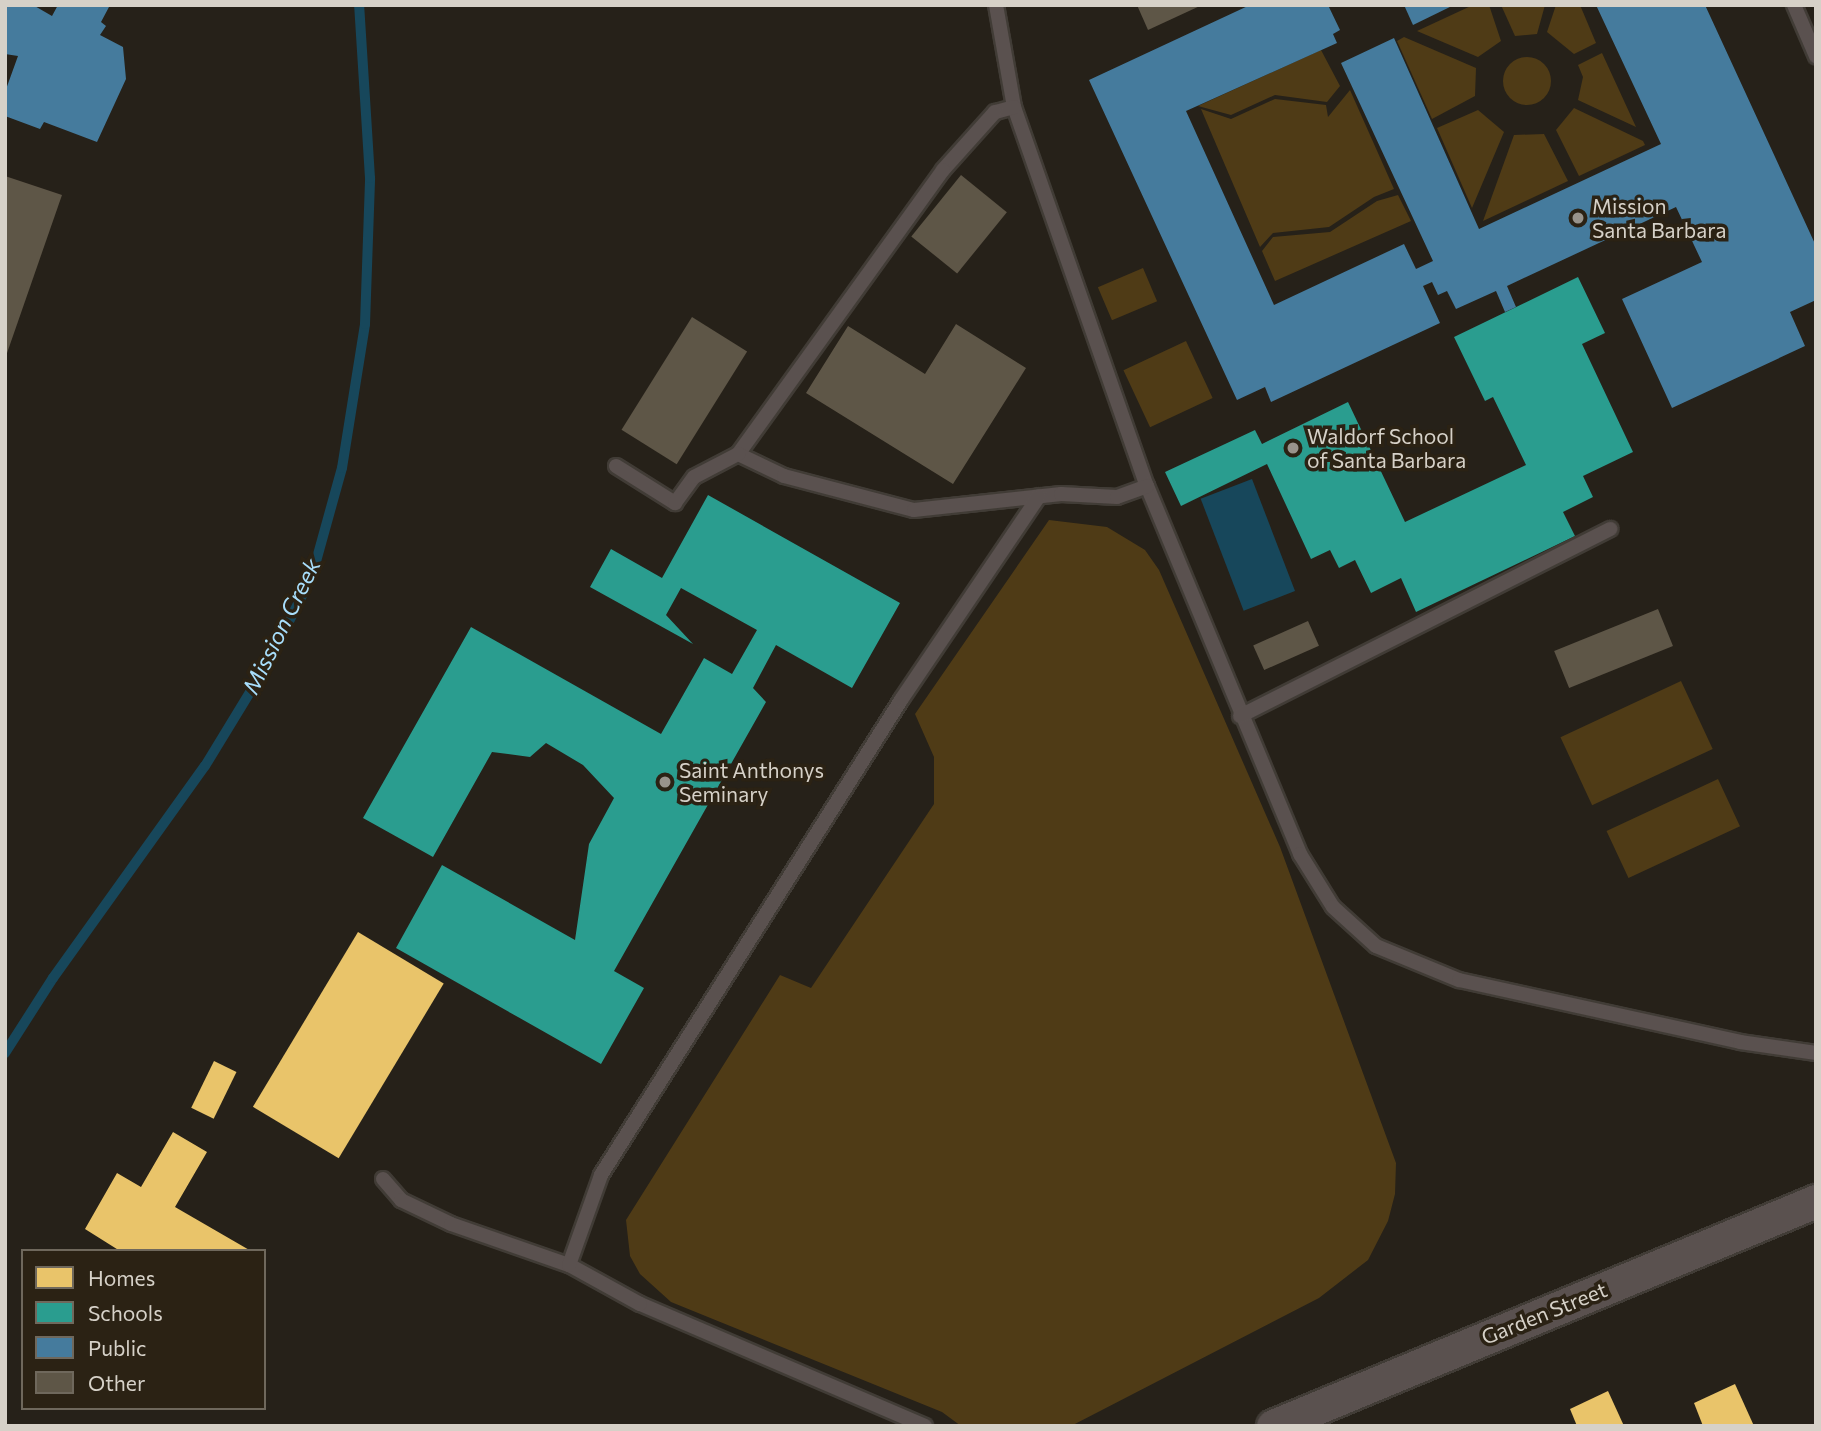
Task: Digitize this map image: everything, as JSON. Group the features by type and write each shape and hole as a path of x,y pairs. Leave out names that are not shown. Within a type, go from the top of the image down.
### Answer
{"street":[{"name":"Garden Street","path":"1273,1426 1816,1201"}],"lane":[{"path":"996,5 1014,107 1147,486 1240,716 1315,883 1354,929 1376,946 1429,971 1471,984 1740,1042 1816,1053"},
{"path":"1794,5 1816,56"},
{"path":"616,466 675,503 694,477 738,454 943,170 995,112 1014,107"},
{"path":"738,454 784,475 892,507 937,510 1039,496 1083,493 1117,497 1147,486"},
{"path":"569,1265 601,1175 901,701 1039,496"},
{"path":"1240,716 1610,529"},
{"path":"383,1179 401,1200 451,1224 569,1265 639,1304 925,1426"}],"shaded area":[{"path":"1473,5 1489,5 1501,41 1478,57 1417,31"},
{"path":"1501,5 1545,5 1537,34 1515,36"},
{"path":"1556,5 1580,5 1596,43 1574,54 1547,32"},
{"path":"1404,37 1476,68 1475,96 1432,119 1397,41"},
{"path":"1321,50 1340,86 1327,102 1275,95 1231,115 1198,106"},
{"path":"1602,53 1636,127 1578,100 1583,77 1578,65"},
{"path":"1527,57 1544,64 1551,81 1544,98 1527,105 1510,98 1503,81 1510,64"},
{"path":"1350,90 1394,189 1374,197 1329,227 1273,233 1260,247 1201,109 1231,119 1275,99 1326,105 1328,117"},
{"path":"1574,108 1643,141 1645,145 1579,176 1556,130"},
{"path":"1478,110 1504,132 1472,208 1437,128"},
{"path":"1544,134 1568,181 1483,221 1514,135"},
{"path":"1398,195 1411,221 1275,281 1262,251 1273,237 1330,232 1377,201"},
{"path":"1143,268 1157,301 1112,320 1098,287"},
{"path":"1186,341 1213,398 1150,427 1123,370"},
{"path":"1049,520 1107,527 1145,550 1159,570 1280,847 1396,1163 1395,1194 1388,1221 1368,1260 1319,1298 1071,1426 961,1426 942,1412 671,1302 640,1274 630,1256 626,1220 780,975 811,988 934,804 934,757 915,714"},
{"path":"1681,681 1713,749 1592,805 1560,737"},
{"path":"1718,779 1740,826 1629,878 1607,831"}],"water":[{"path":"1252,479 1295,591 1244,611 1201,499"}],"building: Homes":[{"path":"358,932 444,984 339,1158 253,1107"},
{"path":"214,1061 236,1072 214,1119 191,1108"},
{"path":"173,1132 207,1152 175,1207 248,1249 117,1249 85,1229 117,1173 141,1187"},
{"path":"1735,1384 1754,1426 1703,1426 1694,1403"},
{"path":"1608,1391 1624,1426 1577,1426 1570,1409"}],"building: Schools":[{"name":"Waldorf School of Santa Barbara","path":"1578,277 1605,333 1582,344 1633,452 1583,476 1593,497 1563,512 1575,536 1416,612 1401,578 1371,593 1355,560 1339,568 1330,550 1311,559 1267,464 1181,506 1165,472 1255,430 1262,444 1348,402 1405,522 1526,465 1493,397 1485,401 1454,337"},
{"path":"708,495 900,603 852,688 776,645 753,688 766,702 614,971 644,988 601,1064 396,948 442,865 575,940 589,844 614,798 583,765 546,743 530,757 492,752 433,857 363,818 471,627 661,734 704,658 732,674 757,630 681,588 666,615 693,644 590,587 611,549 662,578"}],"building: Public":[{"path":"5,5 33,5 52,16 58,5 109,7 101,22 106,26 100,35 123,47 126,79 97,142 44,122 40,129 5,116 5,92 18,56 5,54"},
{"name":"Mission Santa Barbara","path":"1250,5 1328,5 1340,30 1333,34 1337,43 1186,111 1274,305 1404,244 1416,269 1433,261 1341,63 1394,38 1479,229 1661,144 1596,5 1705,5 1816,246 1816,300 1790,312 1805,346 1672,408 1622,299 1702,262 1676,207 1507,286 1516,307 1505,312 1496,291 1456,309 1447,291 1438,295 1432,282 1423,286 1440,323 1271,402 1265,387 1237,400 1089,80"},
{"path":"1404,5 1454,5 1413,25"}],"building: Other":[{"path":"1137,5 1202,5 1148,30"},
{"path":"961,175 1007,212 957,274 911,236"},
{"path":"5,176 62,195 6,356 5,356"},
{"path":"692,317 747,351 677,464 622,430"},
{"path":"956,324 1026,368 953,484 806,393 848,326 925,374"},
{"path":"1658,609 1673,646 1569,688 1554,651"},
{"path":"1308,621 1319,646 1264,670 1253,645"}],"waterway":[{"name":"Mission Creek","path":"5,1053 53,978 205,766 269,661 312,576 342,468 365,324 370,178 359,5"}],"place":[{"name":"Mission Santa Barbara","path":"1578,218"},
{"name":"Waldorf School of Santa Barbara","path":"1293,448"},
{"name":"Saint Anthonys Seminary","path":"665,782"}]}
